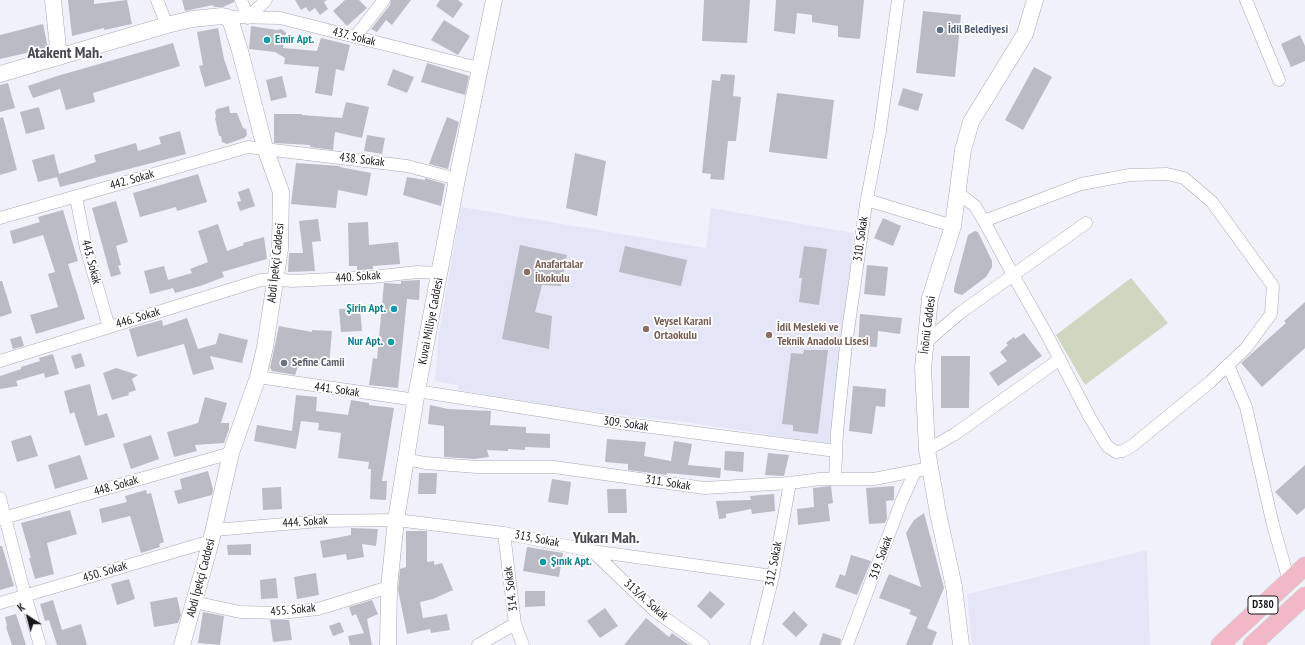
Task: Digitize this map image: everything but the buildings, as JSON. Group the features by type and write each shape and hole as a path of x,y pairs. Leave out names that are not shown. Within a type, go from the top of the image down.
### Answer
{"main road":[{"name":"D380","path":"1220,645 1305,566"},
{"name":"D380","path":"1252,645 1305,596"}],"street":[{"path":"53,0 59,57"},
{"path":"157,0 167,25"},
{"path":"241,0 248,18 266,0"},
{"path":"355,37 384,0"},
{"name":"Kuvai Milliye Caddesi","path":"388,645 389,587 396,520 406,459 457,179 494,0"},
{"name":"310. Sokak","path":"836,479 836,451 846,345 867,200 880,131 898,0"},
{"name":"İnönü Caddesi","path":"961,645 954,587 922,470 926,450 923,368 930,298 953,226 963,150 970,122 1026,34 1035,0"},
{"path":"1246,0 1279,80"},
{"path":"0,74 167,25 192,19 222,16 227,18"},
{"name":"437. Sokak","path":"227,18 280,18 479,68"},
{"name":"Abdi İpekçi Caddesi","path":"182,645 212,536 232,453 258,377 265,347 280,249 281,192 265,148 231,22 227,18"},
{"name":"442. Sokak","path":"0,218 248,147 265,148"},
{"name":"438. Sokak","path":"265,148 407,166 457,179"},
{"path":"957,192 975,206 1103,440 1107,446 1116,452 1123,451 1133,445 1228,365 1246,348 1271,314 1273,286 1212,202 1184,178 1167,174 1130,175 1080,184 984,221"},
{"name":"443. Sokak","path":"76,197 86,248 109,327"},
{"path":"867,200 953,226"},
{"path":"925,343 960,312 1086,223"},
{"name":"440. Sokak","path":"276,279 292,281 372,277 417,272 440,273"},
{"name":"446. Sokak","path":"0,361 261,280 276,279"},
{"path":"926,450 955,434 1060,359"},
{"path":"1228,365 1246,406 1273,525 1289,581"},
{"name":"441. Sokak","path":"258,377 417,396"},
{"name":"309. Sokak","path":"417,396 836,451"},
{"name":"448. Sokak","path":"3,518 232,453"},
{"name":"311. Sokak","path":"406,459 425,463 477,467 554,467 704,488 790,483 820,479 874,479 922,470"},
{"name":"319. Sokak","path":"847,645 902,500 922,470"},
{"name":"312. Sokak","path":"756,645 773,576 790,483"},
{"path":"0,498 3,518 40,645"},
{"name":"444. Sokak","path":"212,536 320,521 396,520"},
{"name":"313. Sokak","path":"396,520 504,533 592,550 773,576"},
{"name":"314. Sokak","path":"504,533 515,624 522,645"},
{"name":"450. Sokak","path":"0,603 212,536"},
{"name":"313/A. Sokak","path":"592,550 655,611 703,645"},
{"name":"455. Sokak","path":"194,602 240,612 281,614 318,609 389,587"},
{"path":"478,645 515,624"}],"shaded area":[{"path":"461,207 706,248 711,208 854,233 830,444 685,422 581,410 458,390 458,385 435,381 439,333"},
{"path":"1147,550 1150,645 972,645 967,594"}],"green space":[{"path":"1131,278 1168,323 1085,385 1056,335"}],"place":[{"name":"İdil Belediyesi","path":"940,30"},
{"name":"Emir Apt.","path":"267,40"},
{"name":"Anafartalar İlkokulu","path":"527,272"},
{"name":"Şirin Apt.","path":"394,309"},
{"name":"Veysel Karani Ortaokulu","path":"646,329"},
{"name":"İdil Mesleki ve Teknik Anadolu Lisesi","path":"769,335"},
{"name":"Nur Apt.","path":"391,342"},
{"name":"Sefine Camii","path":"284,363"},
{"name":"Şınık Apt.","path":"543,562"}],"district":[{"name":"Atakent Mah.","path":"65,53"},
{"name":"Yukarı Mah.","path":"606,538"}]}
